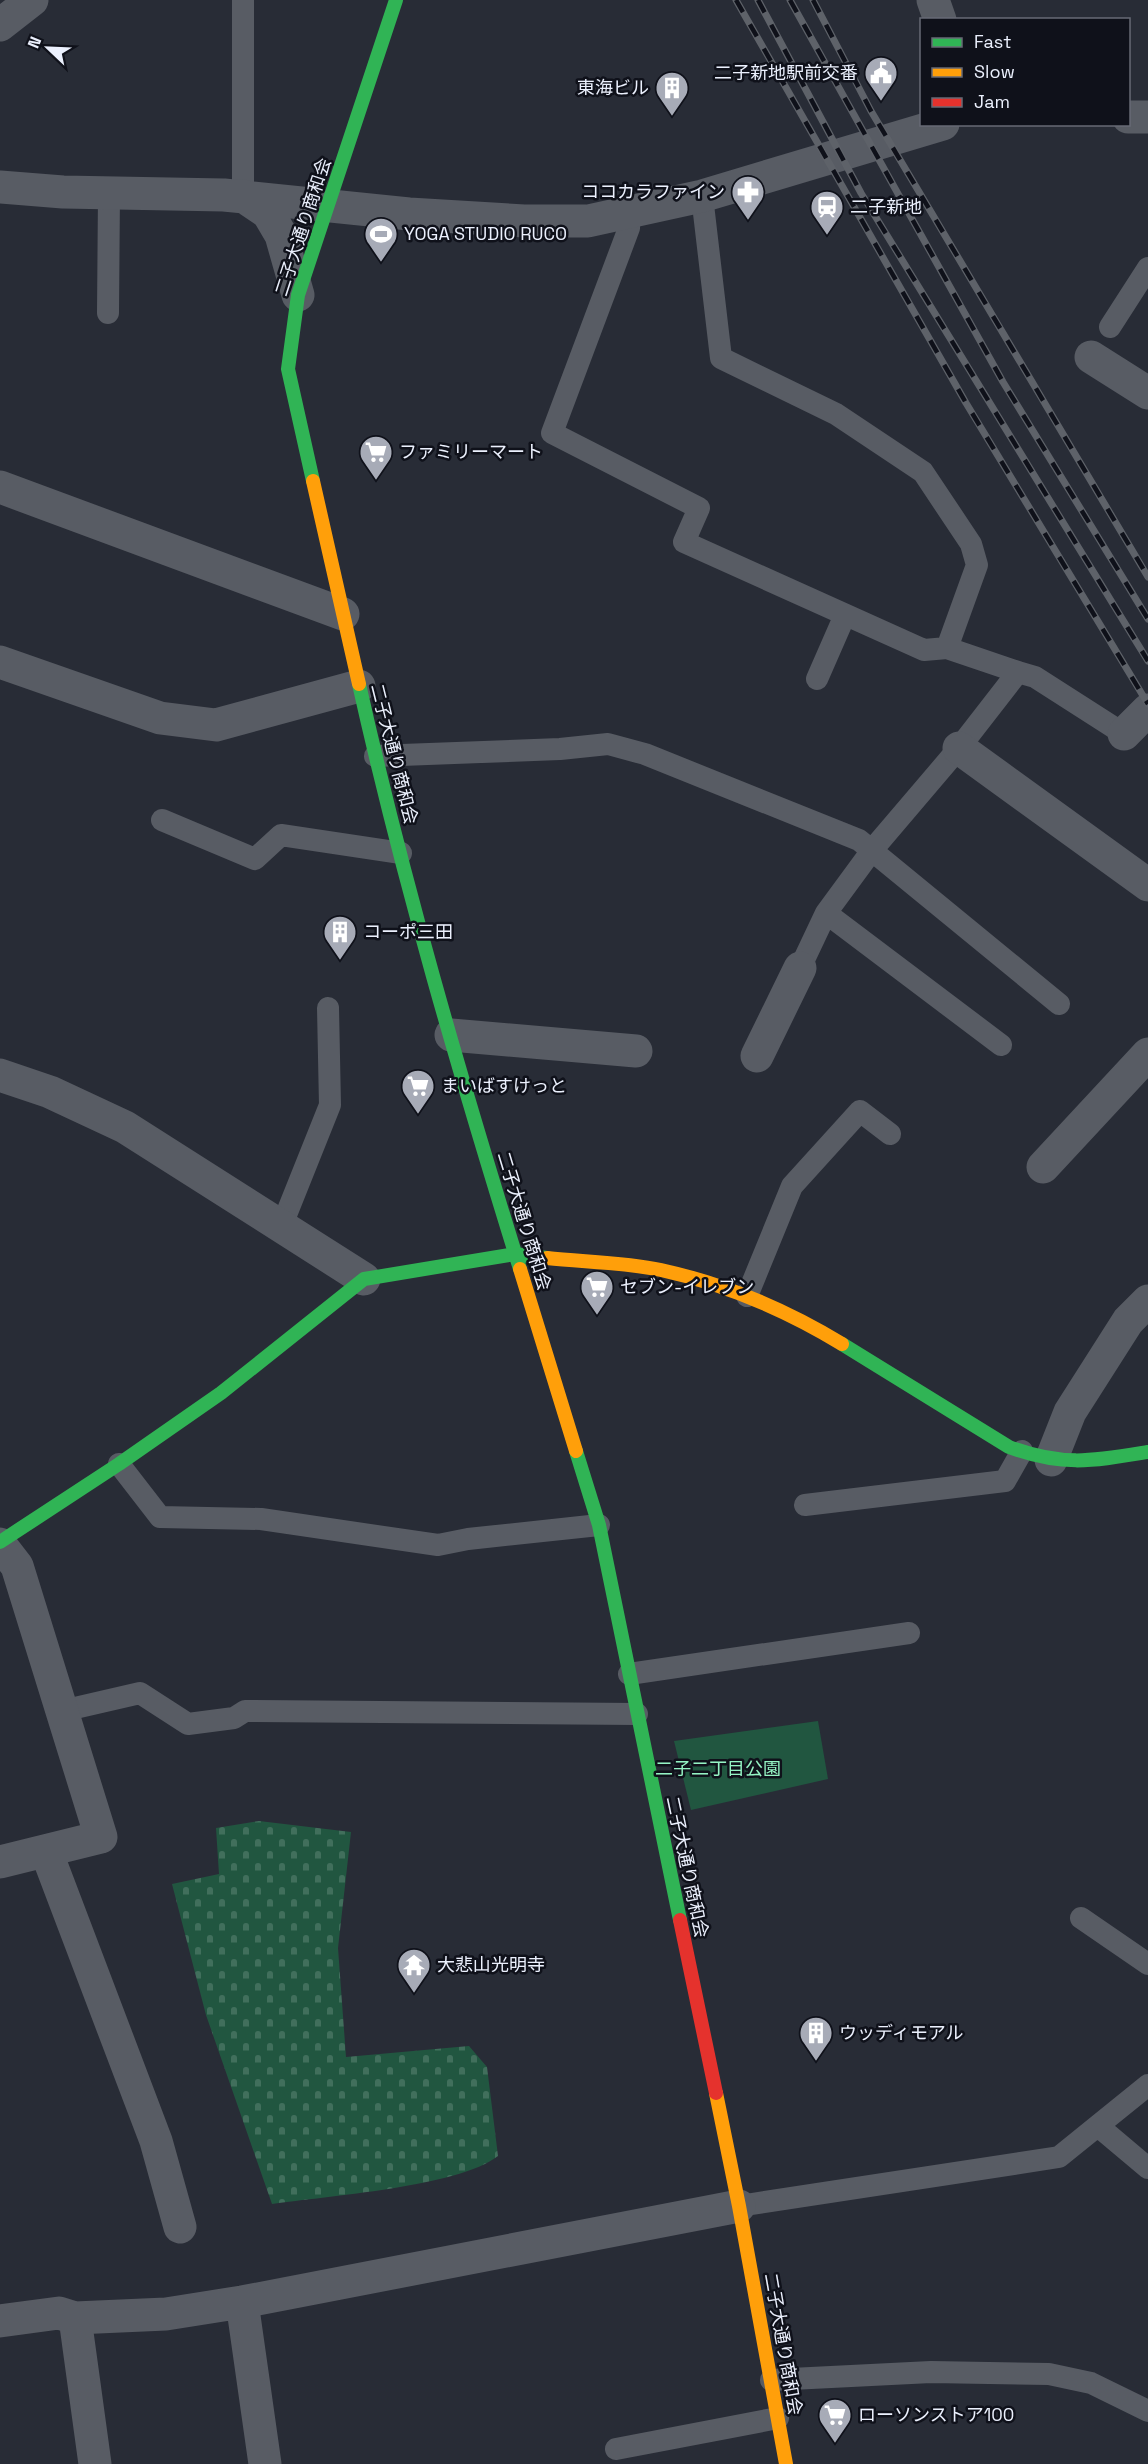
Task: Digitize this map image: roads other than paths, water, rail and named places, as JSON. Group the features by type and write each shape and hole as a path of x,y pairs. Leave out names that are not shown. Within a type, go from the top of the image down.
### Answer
{"street":[{"path":"0,25 32,0"},
{"name":"二子大通り商和会","path":"396,0 298,295 288,369 375,756 401,853 515,1254 599,1525 739,2206 786,2464"},
{"path":"933,0 939,18"},
{"path":"1130,117 1148,117"},
{"path":"0,187 109,193 243,196 410,214 524,221 588,221 702,196 936,126"},
{"path":"243,196 268,213 281,235 298,295"},
{"path":"1091,357 1148,393"},
{"path":"0,487 343,614"},
{"path":"0,662 160,718 216,724 359,686"},
{"path":"1124,734 1148,710"},
{"path":"959,748 1148,885"},
{"path":"757,1056 800,968"},
{"path":"451,1035 636,1051"},
{"path":"1042,1167 1148,1054"},
{"path":"0,1075 50,1092 125,1127 364,1279"},
{"path":"0,1862 101,1837 17,1566 0,1543 221,1393 364,1279 515,1254 660,1270 747,1296 818,1329 1009,1447 1037,1456 1100,1460 1148,1452"},
{"path":"1037,1456 1070,1412 1128,1321 1148,1301"},
{"path":"46,1851 156,2141 180,2227"},
{"path":"0,2321 59,2313 75,2318 166,2314 242,2302 739,2206"},
{"path":"242,2302 264,2464"},
{"path":"75,2318 95,2464"}],"lane":[{"path":"243,0 243,196"},
{"path":"108,313 109,193"},
{"path":"702,196 721,358 836,414 922,472 971,544 976,565 947,648"},
{"path":"630,210 629,228 552,433 699,508 684,543 924,650 947,648 1035,677 1124,734"},
{"path":"1110,327 1148,268"},
{"path":"817,679 845,615"},
{"path":"800,968 826,913 873,849 959,748 1018,672"},
{"path":"375,756 560,749 608,744 645,754 859,840 873,849 1059,1004"},
{"path":"162,820 255,860 281,835 401,853"},
{"path":"826,913 1001,1045"},
{"path":"282,1225 330,1105 328,1008"},
{"path":"747,1296 792,1186 860,1112 890,1134"},
{"path":"805,1505 1005,1481 1037,1456"},
{"path":"119,1464 160,1517 261,1519 438,1545 468,1539 599,1525"},
{"path":"629,1674 909,1633"},
{"path":"62,1711 140,1693 188,1724 234,1718 245,1711 637,1714"},
{"path":"1081,1918 1148,1964"},
{"path":"739,2206 1059,2157 1146,2090"},
{"path":"1098,2126 1148,2168"},
{"path":"771,2380 931,2372 1048,2374 1091,2382 1148,2411"},
{"path":"616,2449 778,2418"}],"railway":[{"path":"736,0 966,403 1148,704"},
{"path":"758,0 861,193 1148,661"},
{"path":"790,0 1003,382 1148,619"},
{"path":"813,0 871,111 1148,577"}],"place":[{"name":"二子新地駅前交番","path":"881,102"},
{"name":"東海ビル","path":"672,117"},
{"name":"ココカラファイン","path":"748,221"},
{"name":"二子新地","path":"827,236"},
{"name":"YOGA STUDIO RUCO","path":"381,263"},
{"name":"ファミリーマート","path":"376,481"},
{"name":"コーポ三田","path":"340,961"},
{"name":"まいばすけっと","path":"418,1115"},
{"name":"セブン-イレブン","path":"597,1316"},
{"name":"大悲山光明寺","path":"414,1994"},
{"name":"ウッディモアル","path":"816,2062"},
{"name":"ローソンストア100","path":"835,2444"}],"park label":[{"name":"二子二丁目公園","path":"718,1769"}]}
